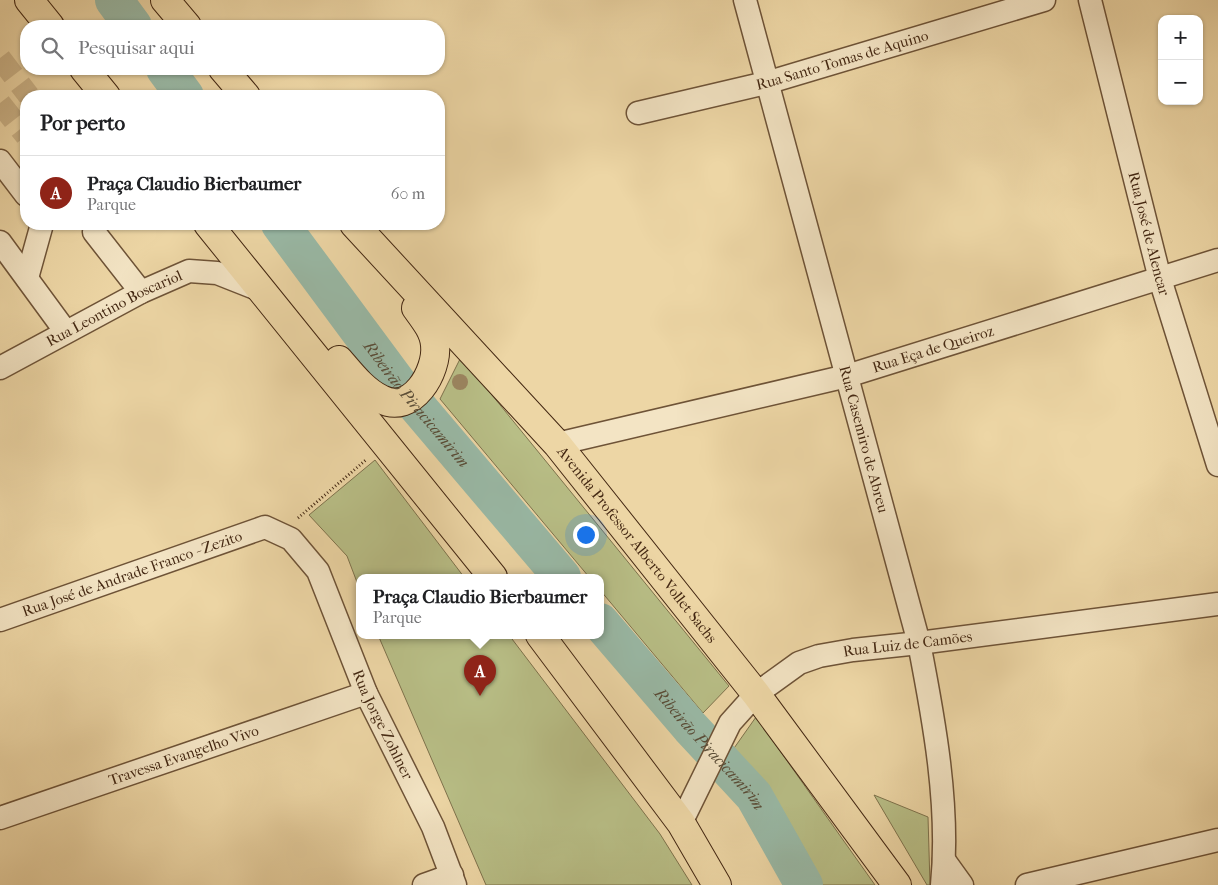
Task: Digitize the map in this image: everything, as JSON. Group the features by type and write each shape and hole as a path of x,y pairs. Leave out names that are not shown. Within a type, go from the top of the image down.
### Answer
{"main road":[{"path":"29,0 45,20"},
{"path":"165,0 182,20"},
{"path":"89,75 101,90"},
{"path":"228,75 241,90"},
{"path":"213,230 491,574"},
{"path":"260,290 277,297 298,315 364,388 382,400 402,402 417,394 435,359 435,344 430,328 359,230"},
{"name":"Avenida Professor Alberto Vollet Sachs","path":"359,230 557,444 756,694 897,885"},
{"path":"543,639 681,823 717,885"}],"street":[{"name":"Rua Casemiro de Abreu","path":"746,0 766,83 919,643 934,719 944,833 942,885"},
{"name":"Rua Santo Tomas de Aquino","path":"638,113 766,83 1044,0"},
{"name":"Rua José de Alencar","path":"1090,0 1160,278 1218,465"},
{"path":"0,161 20,187"},
{"path":"27,278 40,230"},
{"path":"94,232 141,292"},
{"path":"0,242 66,332"},
{"name":"Rua Eça de Queiroz","path":"557,444 847,376 1218,260"},
{"name":"Rua Leontino Boscariol","path":"0,368 141,292 189,271 217,273 260,290"},
{"name":"Rua José de Andrade Franco - Zezito","path":"0,620 272,530"},
{"name":"Rua Jorge Zohlner","path":"272,530 291,539 318,571 366,693 433,827 454,880"},
{"name":"Rua Luiz de Camões","path":"681,823 730,723 756,694 799,663 819,656 853,650 1218,604"},
{"name":"Travessa Evangelho Vivo","path":"0,818 366,693"},
{"path":"1027,885 1218,840"},
{"path":"944,860 962,885"},
{"path":"424,885 454,880"}],"path":[{"path":"272,530 385,443"}],"green space":[{"path":"461,357 729,686 703,713 604,595 604,574 586,574 440,399"},
{"path":"375,460 462,574 356,574 356,580 347,556 309,515"},
{"path":"380,639 512,639 660,834 692,885 486,885"},
{"path":"756,717 875,885 821,885 780,806 732,751"},
{"path":"874,795 928,817 930,885 927,885"}],"waterway":[{"name":"Ribeirão Piracicamirim","path":"114,0 129,20"},
{"name":"Ribeirão Piracicamirim","path":"169,75 181,90"},
{"name":"Ribeirão Piracicamirim","path":"284,230 400,386 559,574"},
{"name":"Ribeirão Piracicamirim","path":"604,627 690,727 754,796 804,885"}],"tunnel":[{"path":"0,58 24,90"},
{"path":"0,103 20,128"}],"place":[{"name":"Praça Claudio Bierbaumer","path":"480,696"}]}
